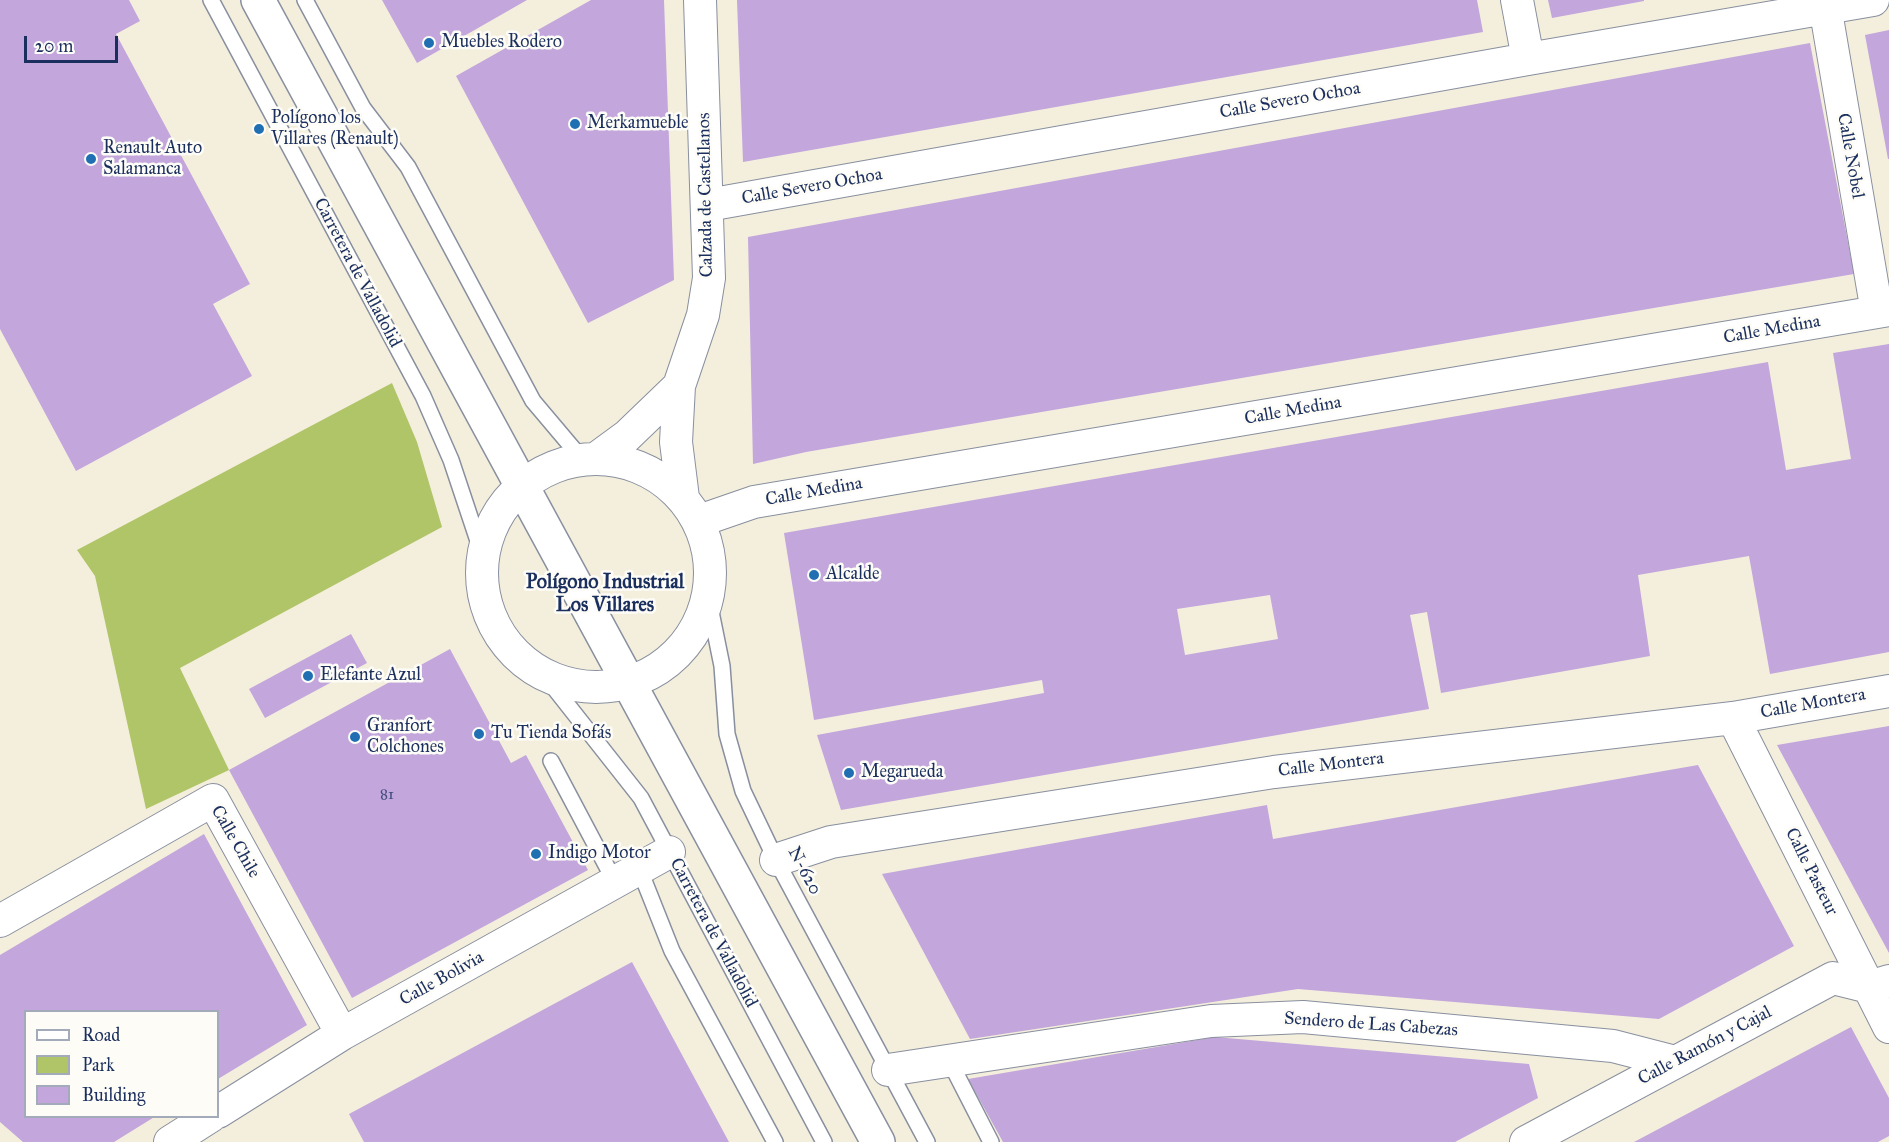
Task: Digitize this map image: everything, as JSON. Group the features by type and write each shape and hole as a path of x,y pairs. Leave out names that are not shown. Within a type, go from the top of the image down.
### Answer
{"highway":[{"path":"258,0 878,1142"}],"street":[{"name":"Calzada de Castellanos","path":"691,509 676,442 679,386 703,315 708,287 708,206 700,0"},
{"path":"1517,0 1528,59"},
{"name":"Calle Severo Ochoa","path":"708,206 1824,4 1873,0"},
{"name":"Calle Nobel","path":"1824,4 1883,311"},
{"name":"Calle Medina","path":"691,509 761,501 1883,311"},
{"name":"Calzada de Castellanos","path":"590,459 627,436 679,386"},
{"name":"Carretera de Valladolid","path":"590,459 630,463 659,477 691,509 710,561 708,597 693,634 666,664 630,682 601,688 572,685 544,675 515,654 494,626 483,591 483,556 495,518 521,486 539,473 559,464 590,459"},
{"name":"Calle Montera","path":"776,860 831,842 1274,772 1733,718 1889,692"},
{"name":"Calle Pasteur","path":"1733,718 1879,984 1889,1027"},
{"name":"Calle Chile","path":"0,921 213,800 342,1034"},
{"name":"Calle Bolivia","path":"219,1111 342,1034 669,852"},
{"name":"Calle Ramón y Cajal","path":"1526,1142 1833,978 1879,984"},
{"name":"Sendero de Las Cabezas","path":"888,1070 1211,1021 1303,1017 1613,1046 1675,1062"},
{"path":"170,1142 208,1118"}],"lane":[{"name":"Carretera de Valladolid","path":"211,0 423,396 451,460 483,556"},
{"path":"305,0 363,108 408,167 533,401 590,459"},
{"name":"N-620","path":"708,597 722,666 728,734 743,791 776,860 927,1142"},
{"name":"Carretera de Valladolid","path":"544,675 641,798 824,1142"},
{"path":"551,760 627,875 672,951 775,1142"},
{"path":"949,1060 991,1142"}],"green space":[{"path":"392,383 417,442 442,527 180,668 229,770 146,809 95,576 77,550"}],"building":[{"name":"Renault Auto Salamanca","path":"0,0 129,0 140,21 116,34 250,284 213,304 252,376 76,471 0,329"},
{"name":"Muebles Rodero","path":"382,0 527,0 417,63"},
{"name":"Merkamueble","path":"591,0 664,0 674,280 588,323 456,76"},
{"path":"737,0 1477,0 1483,32 743,162"},
{"path":"1548,0 1644,0 1644,1 1552,18"},
{"path":"1889,30 1889,159 1888,159 1865,35"},
{"path":"1810,43 1854,274 806,452 753,464 748,237"},
{"path":"1889,344 1889,652 1770,674 1749,556 1638,575 1650,656 1441,693 1427,612 1410,615 1429,709 841,810 817,735 1044,693 1042,680 814,720 784,533 1768,362 1786,470 1851,459 1833,353","holes":["1270,595 1278,639 1185,655 1177,609"]},
{"name":"Elefante Azul","path":"351,634 367,663 265,718 249,689"},
{"path":"450,649 511,763 526,755 588,870 352,998 229,770"},
{"path":"1889,726 1889,953 1777,745"},
{"path":"1698,765 1794,946 1659,1019 1298,989 970,1039 882,874 1267,805 1273,839"},
{"path":"204,834 307,1025 219,1078 219,1010 24,1010 24,1118 153,1118 114,1142 23,1142 0,1122 0,955"},
{"path":"632,962 729,1142 364,1142 349,1114"},
{"path":"1851,1027 1889,1098 1889,1136 1878,1142 1634,1142"},
{"path":"1215,1037 1529,1064 1538,1098 1455,1142 1003,1142 968,1079"}],"place":[{"name":"Muebles Rodero","path":"429,43"},
{"name":"Merkamueble","path":"575,124"},
{"name":"Polígono los Villares (Renault)","path":"259,129"},
{"name":"Renault Auto Salamanca","path":"91,159"},
{"name":"Alcalde","path":"814,575"},
{"name":"Elefante Azul","path":"308,676"},
{"name":"Tu Tienda Sofás","path":"479,734"},
{"name":"Granfort Colchones","path":"355,737"},
{"name":"Megarueda","path":"849,773"},
{"name":"Indigo Motor","path":"536,854"}],"district":[{"name":"Polígono Industrial Los Villares","path":"605,594"}]}
